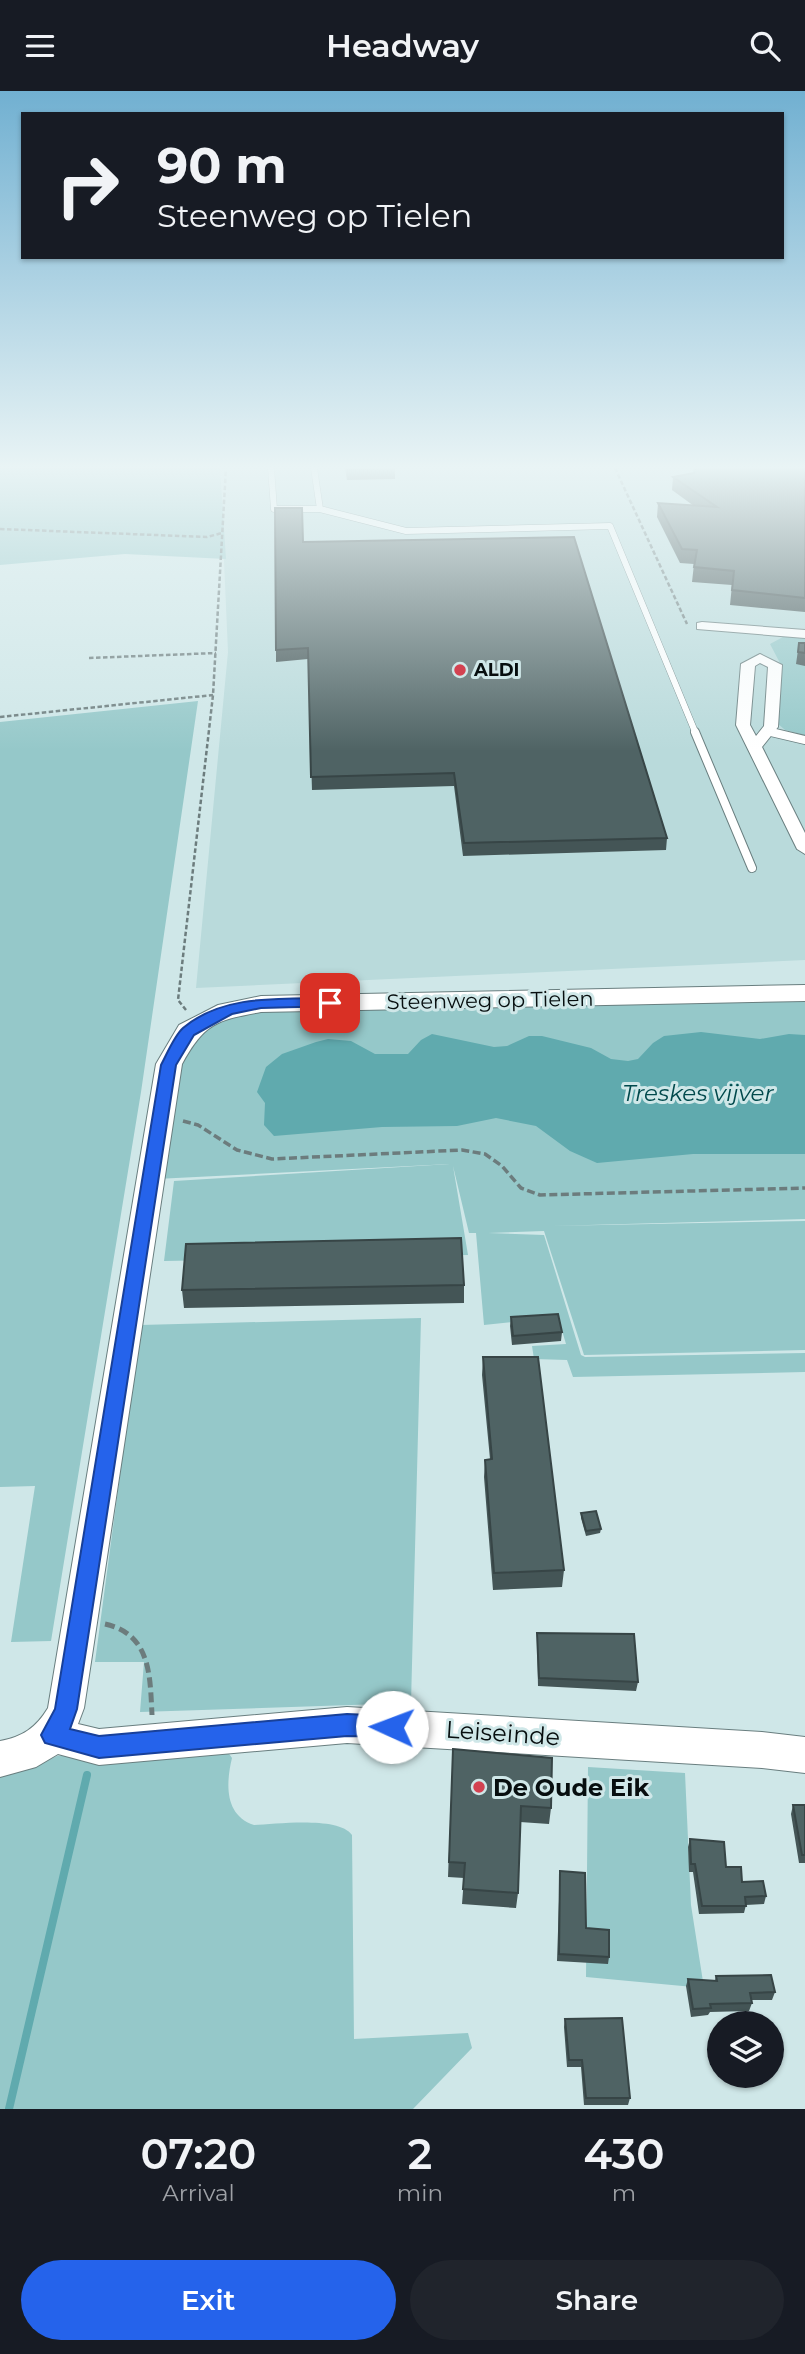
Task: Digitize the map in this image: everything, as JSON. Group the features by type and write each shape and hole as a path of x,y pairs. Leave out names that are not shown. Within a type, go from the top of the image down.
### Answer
{"street":[{"path":"702,626 805,635"},
{"path":"760,658 763,631"},
{"path":"754,747 771,727 775,665 760,658"},
{"path":"760,658 748,664 743,725 798,824 805,849"},
{"name":"Steenweg op Tielen","path":"53,1735 66,1709 169,1065 188,1031 207,1019 243,1006 805,993"},
{"name":"Leiseinde","path":"53,1735 99,1747 347,1725 762,1750 805,1755"},
{"path":"0,1759 34,1750 53,1735"}],"lane":[{"path":"625,562 752,868"},
{"path":"768,730 805,740"}],"path":[{"path":"191,1017 178,1000 213,695 221,562"},
{"path":"659,562 685,624 702,626"},
{"path":"89,658 216,653"},
{"path":"0,717 213,695"},
{"path":"160,1120 195,1122 216,1139 247,1155 272,1159 462,1150 485,1154 502,1165 521,1188 540,1195 805,1188"},
{"path":"79,1623 116,1625 135,1639 148,1659 154,1742"}],"shaded area":[{"path":"0,562 32,562 0,565"},
{"path":"224,562 805,562 805,960 196,988 228,652"},
{"path":"783,637 805,637 805,735 785,730 776,722 781,665 770,644"},
{"path":"198,701 141,1092 51,1641 11,1642 35,1486 0,1487 0,722"},
{"path":"805,1001 805,1219 551,1226 805,1221 805,1350 584,1355 544,1231 488,1233 544,1235 581,1355 585,1357 805,1353 805,1372 573,1377 567,1360 534,1359 532,1346 566,1344 558,1317 484,1325 476,1233 469,1233 453,1166 468,1255 164,1261 174,1181 450,1164 156,1179 180,1027 206,1011 227,1006"},
{"path":"421,1318 411,1703 140,1712 144,1662 95,1662 140,1325"},
{"path":"227,1751 232,1758 228,1788 232,1806 244,1820 254,1825 321,1823 345,1829 352,1835 354,2039 468,2033 472,2048 413,2109 0,2109 0,1770 36,1766 57,1756"},
{"path":"588,1767 685,1773 691,1905 704,1988 586,1977"}],"water":[{"name":"Treskes vijver","path":"701,1032 760,1039 789,1034 805,1035 805,1154 693,1154 597,1163 570,1151 536,1126 496,1118 457,1126 382,1127 274,1136 264,1125 265,1103 257,1092 266,1067 282,1054 328,1039 351,1041 375,1054 408,1054 421,1040 432,1034 494,1047 507,1046 529,1036 542,1036 591,1048 611,1059 628,1061 638,1059 664,1036"}],"building":[{"name":"ALDI","path":"275,562 582,562 667,838 464,843 454,773 311,777 308,648 276,650"},
{"path":"695,562 805,562 805,598 732,590 734,571 694,567"},
{"path":"799,643 805,643 805,653 798,652"},
{"path":"461,1238 464,1285 182,1290 186,1244"},
{"path":"558,1314 562,1332 513,1336 511,1317"},
{"path":"483,1357 538,1357 564,1570 494,1573 485,1460 492,1459"},
{"path":"596,1511 601,1529 586,1531 581,1513"},
{"path":"537,1633 634,1634 638,1682 539,1678"},
{"path":"453,1749 552,1758 551,1808 521,1806 518,1893 463,1889 465,1863 449,1862"},
{"path":"793,1805 805,1805 805,1855 802,1855"},
{"path":"690,1839 724,1842 726,1867 741,1867 742,1882 763,1881 766,1896 745,1897 746,1906 702,1906 695,1864 691,1864"},
{"path":"560,1871 585,1873 586,1928 609,1930 609,1957 559,1954"},
{"path":"771,1975 775,1992 750,1993 752,2003 710,2004 711,2008 693,2009 688,1979 717,1981 716,1976"},
{"path":"622,2018 630,2098 586,2098 582,2060 569,2060 565,2019"}],"waterway":[{"path":"9,2109 87,1775"}],"place":[{"name":"ALDI","path":"460,670"},
{"name":"De Oude Eik","path":"479,1787"}],"route":[{"path":"330,1003 261,1004 227,1010 188,1031 169,1065 66,1709 53,1735 99,1747 347,1725 392,1727"}]}
